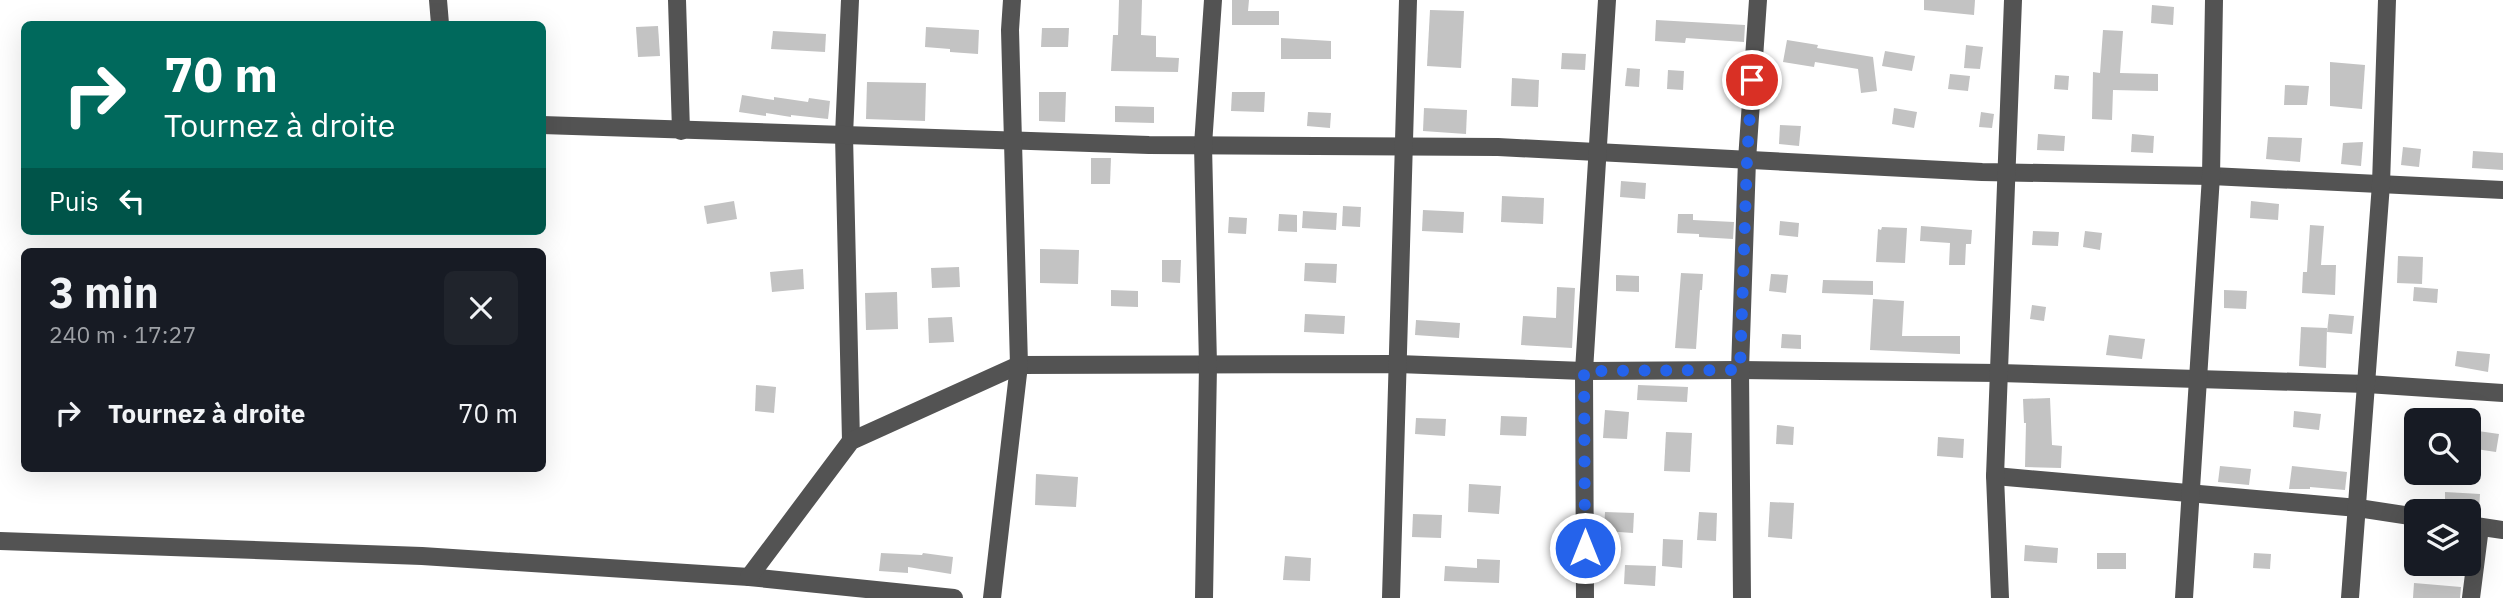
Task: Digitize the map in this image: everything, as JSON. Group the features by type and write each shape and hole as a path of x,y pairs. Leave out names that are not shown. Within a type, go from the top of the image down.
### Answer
{"street":[{"path":"439,0 440,21"},
{"path":"677,0 681,131"},
{"path":"850,0 844,135 851,441"},
{"path":"992,598 1019,365 1010,30 1012,0"},
{"path":"1204,598 1208,365 1203,145 1213,0"},
{"path":"1391,598 1408,0"},
{"path":"1585,598 1584,371 1607,0"},
{"path":"1742,598 1740,370 1747,160 1758,0"},
{"path":"2000,598 1995,475 2013,0"},
{"path":"2184,598 2211,176 2214,0"},
{"path":"2350,598 2381,184 2387,0"},
{"path":"546,125 1014,141 1498,147 2007,172 2211,176 2503,190"},
{"path":"749,577 851,441 1019,365 1398,364 1584,371 1999,373 2367,384 2503,393"},
{"path":"1995,475 2404,515"},
{"path":"2481,527 2503,530"},
{"path":"0,541 422,556 749,577 954,598"},
{"path":"2470,598 2472,576"}],"building":[{"path":"1119,0 1142,0 1141,35 1156,36 1156,57 1179,58 1178,72 1111,71 1113,35 1118,35"},
{"path":"1232,0 1249,0 1248,11 1279,11 1279,25 1232,25"},
{"path":"1924,0 1975,0 1974,15 1924,10"},
{"path":"2152,5 2174,7 2173,25 2151,23"},
{"path":"1430,10 1464,11 1461,68 1427,66"},
{"path":"1656,20 1745,25 1744,42 1686,38 1685,43 1655,41"},
{"path":"658,26 660,56 638,57 636,27"},
{"path":"926,27 979,30 978,54 925,47"},
{"path":"1042,28 1069,28 1068,47 1041,47"},
{"path":"2103,30 2123,31 2120,73 2158,74 2158,91 2113,90 2112,120 2092,119 2093,72 2100,73"},
{"path":"773,31 826,34 825,52 771,49"},
{"path":"1281,38 1331,41 1331,59 1281,59"},
{"path":"1787,40 1873,57 1877,91 1861,93 1858,69 1815,62 1814,67 1783,62"},
{"path":"1966,45 1983,47 1980,69 1964,68"},
{"path":"1885,51 1915,56 1912,71 1882,66"},
{"path":"1562,53 1586,54 1585,70 1561,69"},
{"path":"2330,62 2365,65 2362,109 2330,106"},
{"path":"1627,68 1640,69 1639,87 1625,86"},
{"path":"1668,70 1684,71 1683,90 1667,89"},
{"path":"1950,74 1970,76 1968,91 1948,89"},
{"path":"2055,75 2069,76 2068,90 2054,89"},
{"path":"1512,78 1539,80 1538,107 1511,106"},
{"path":"867,82 926,83 925,121 866,119"},
{"path":"2285,85 2309,86 2307,105 2284,105"},
{"path":"1039,92 1066,92 1065,122 1039,121"},
{"path":"1232,92 1265,92 1264,112 1231,111"},
{"path":"742,95 774,100 774,97 808,102 809,98 830,101 828,119 739,112"},
{"path":"1115,106 1154,107 1154,123 1115,122"},
{"path":"1424,108 1467,110 1466,134 1423,131"},
{"path":"1894,108 1917,112 1914,128 1892,124"},
{"path":"1308,112 1331,113 1330,128 1307,126"},
{"path":"1981,112 1994,114 1992,128 1979,127"},
{"path":"1780,125 1801,126 1799,146 1779,144"},
{"path":"2038,134 2065,136 2064,151 2037,150"},
{"path":"2132,134 2154,136 2153,153 2131,152"},
{"path":"2268,137 2302,138 2300,162 2266,159"},
{"path":"2363,142 2361,166 2341,164 2343,143"},
{"path":"2403,147 2421,149 2419,167 2401,165"},
{"path":"2473,151 2503,153 2503,170 2472,168"},
{"path":"1091,158 1111,158 1110,184 1091,184"},
{"path":"1621,181 1646,183 1645,199 1620,197"},
{"path":"1502,196 1544,198 1543,224 1501,222"},
{"path":"734,201 737,219 707,224 704,206"},
{"path":"2251,201 2279,204 2278,220 2250,218"},
{"path":"1343,206 1361,207 1360,227 1342,226"},
{"path":"1423,210 1464,212 1463,233 1422,231"},
{"path":"1303,211 1337,213 1336,230 1302,228"},
{"path":"1279,214 1297,215 1297,232 1278,231"},
{"path":"1678,214 1693,214 1693,220 1734,222 1733,239 1677,233"},
{"path":"1229,217 1247,218 1246,234 1228,233"},
{"path":"1780,221 1799,223 1798,237 1779,235"},
{"path":"2310,225 2324,226 2321,265 2336,265 2335,295 2302,293 2303,272 2307,272"},
{"path":"1921,226 1972,230 1971,244 1966,244 1965,265 1949,265 1950,243 1920,241"},
{"path":"1882,227 1907,228 1905,263 1876,262 1878,229 1881,230"},
{"path":"2033,231 2059,232 2058,246 2032,245"},
{"path":"2085,231 2102,233 2100,250 2083,247"},
{"path":"1040,249 1079,250 1078,284 1040,283"},
{"path":"2398,256 2423,257 2422,284 2397,283"},
{"path":"1162,260 1181,260 1180,283 1162,282"},
{"path":"1305,263 1337,264 1336,283 1304,281"},
{"path":"959,267 960,287 932,288 931,268"},
{"path":"803,269 804,289 772,292 770,272"},
{"path":"1681,273 1703,274 1696,349 1675,348"},
{"path":"1771,274 1788,275 1786,293 1769,291"},
{"path":"1616,275 1639,276 1639,292 1616,291"},
{"path":"1823,280 1873,281 1873,295 1822,293"},
{"path":"1557,287 1575,288 1572,348 1521,345 1523,316 1556,318"},
{"path":"2414,287 2438,289 2437,303 2413,301"},
{"path":"1111,290 1138,291 1138,307 1111,306"},
{"path":"2224,290 2247,291 2246,309 2224,308"},
{"path":"897,292 898,329 866,330 865,293"},
{"path":"1873,299 1904,301 1902,336 1960,336 1960,354 1870,350"},
{"path":"2032,305 2046,307 2044,321 2030,319"},
{"path":"1305,314 1345,316 1344,334 1304,332"},
{"path":"2329,314 2354,316 2352,334 2327,332"},
{"path":"952,317 954,342 929,343 928,318"},
{"path":"1416,320 1460,323 1459,338 1415,335"},
{"path":"2301,327 2327,328 2326,368 2299,366"},
{"path":"1782,334 1801,335 1801,349 1781,348"},
{"path":"2109,335 2145,339 2142,359 2106,355"},
{"path":"2457,351 2490,354 2488,372 2455,366"},
{"path":"756,385 776,387 774,413 755,411"},
{"path":"1638,385 1688,387 1687,402 1637,400"},
{"path":"2050,398 2052,445 2062,446 2061,468 2025,467 2026,423 2023,399"},
{"path":"1605,410 1629,412 1627,439 1603,438"},
{"path":"2294,411 2321,414 2319,430 2293,427"},
{"path":"1501,416 1527,417 1526,436 1500,435"},
{"path":"1416,418 1446,419 1445,436 1415,434"},
{"path":"1777,425 1794,427 1793,445 1776,444"},
{"path":"2481,431 2499,434 2496,452 2481,450"},
{"path":"1666,432 1692,433 1690,472 1664,471"},
{"path":"1938,437 1964,439 1963,458 1937,456"},
{"path":"2220,466 2251,469 2249,485 2218,482"},
{"path":"2292,466 2347,472 2345,490 2310,487 2289,489"},
{"path":"1036,474 1078,477 1076,507 1035,505"},
{"path":"1469,484 1501,486 1499,514 1468,512"},
{"path":"2445,492 2480,494 2480,499 2445,499"},
{"path":"1770,502 1794,503 1792,539 1768,537"},
{"path":"1605,512 1634,513 1633,533 1604,531"},
{"path":"1699,512 1717,513 1716,541 1697,540"},
{"path":"1413,514 1442,515 1441,538 1412,537"},
{"path":"1663,539 1683,540 1682,568 1662,566"},
{"path":"2025,545 2058,548 2057,563 2024,561"},
{"path":"881,553 923,553 953,557 951,574 908,567 908,573 879,571"},
{"path":"2097,553 2126,553 2126,569 2097,569"},
{"path":"2254,553 2271,554 2270,569 2253,568"},
{"path":"1285,556 1311,558 1310,581 1283,580"},
{"path":"1477,559 1500,560 1499,583 1444,581 1445,566 1477,568"},
{"path":"1625,565 1656,566 1655,586 1624,584"},
{"path":"2414,583 2461,587 2460,598 2413,598"}],"route":[{"path":"1585,548 1584,371 1740,370 1752,80"}]}
